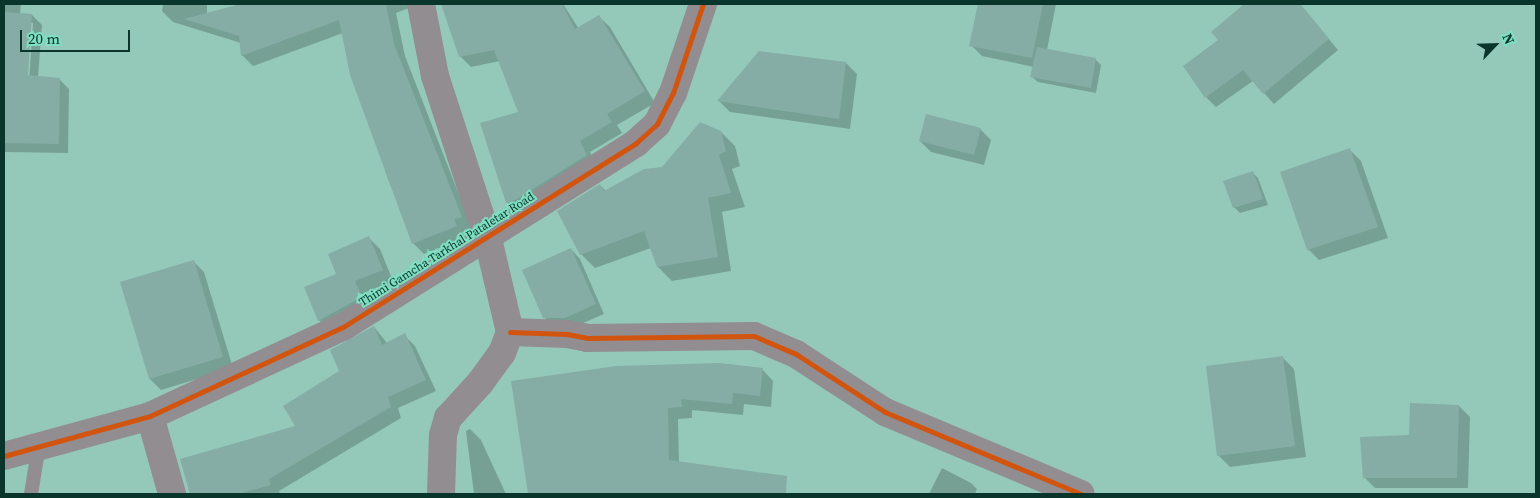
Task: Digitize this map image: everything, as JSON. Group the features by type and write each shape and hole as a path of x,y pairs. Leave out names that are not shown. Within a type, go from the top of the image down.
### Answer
{"street":[{"path":"421,4 435,76 488,239 510,332 502,353 480,383 448,418 442,435 441,494"},
{"name":"Thimi Gamcha Tarkhal Pataletar Road","path":"4,456 150,416 344,327 488,239 520,215 636,143 657,124 672,93 703,4"},
{"path":"510,332 587,338 754,336 796,354 885,412 1081,494"},
{"path":"150,416 172,494"}],"lane":[{"path":"31,494 39,445"}],"building":[{"path":"240,4 386,4 394,44 462,217 454,219 457,226 412,244 350,75 339,20 241,56 239,36 184,19"},
{"path":"441,4 562,4 575,29 599,15 645,91 607,114 612,122 580,141 587,155 517,199 506,203 480,123 518,112 494,50 459,57"},
{"path":"978,4 1043,4 1032,58 969,46"},
{"path":"1244,4 1300,4 1329,39 1263,94 1243,70 1205,98 1183,66 1218,40 1211,32"},
{"path":"4,12 32,14 28,75 60,78 59,144 4,143"},
{"path":"1037,47 1096,58 1091,88 1030,77"},
{"path":"759,51 846,62 839,119 717,101"},
{"path":"926,114 981,128 974,155 919,141"},
{"path":"700,122 721,131 726,151 719,155 731,193 708,198 718,257 657,267 644,231 580,255 557,211 600,184 604,191 644,169 662,167"},
{"path":"1350,148 1378,227 1307,250 1280,172"},
{"path":"1253,171 1263,199 1233,208 1223,181"},
{"path":"369,236 383,270 355,281 362,297 318,321 304,287 336,274 328,254"},
{"path":"571,248 596,304 565,318 543,318 522,270"},
{"path":"194,260 223,357 149,379 120,282"},
{"path":"374,326 382,345 405,333 426,380 388,397 391,407 269,479 271,485 238,494 190,494 180,459 295,426 283,406 339,371 330,350"},
{"path":"1283,356 1295,446 1217,456 1206,366"},
{"path":"720,363 763,368 760,396 733,393 732,404 681,399 682,407 668,408 669,460 787,476 786,494 528,494 511,381 616,366"},
{"path":"1410,403 1459,405 1457,478 1363,478 1360,437 1409,435"}],"cycle path":[{"path":"4,456 150,416 343,327 636,143 657,124 673,93 703,4"},
{"path":"510,332 567,334 587,338 754,336 796,354 885,412 1081,494"}]}
